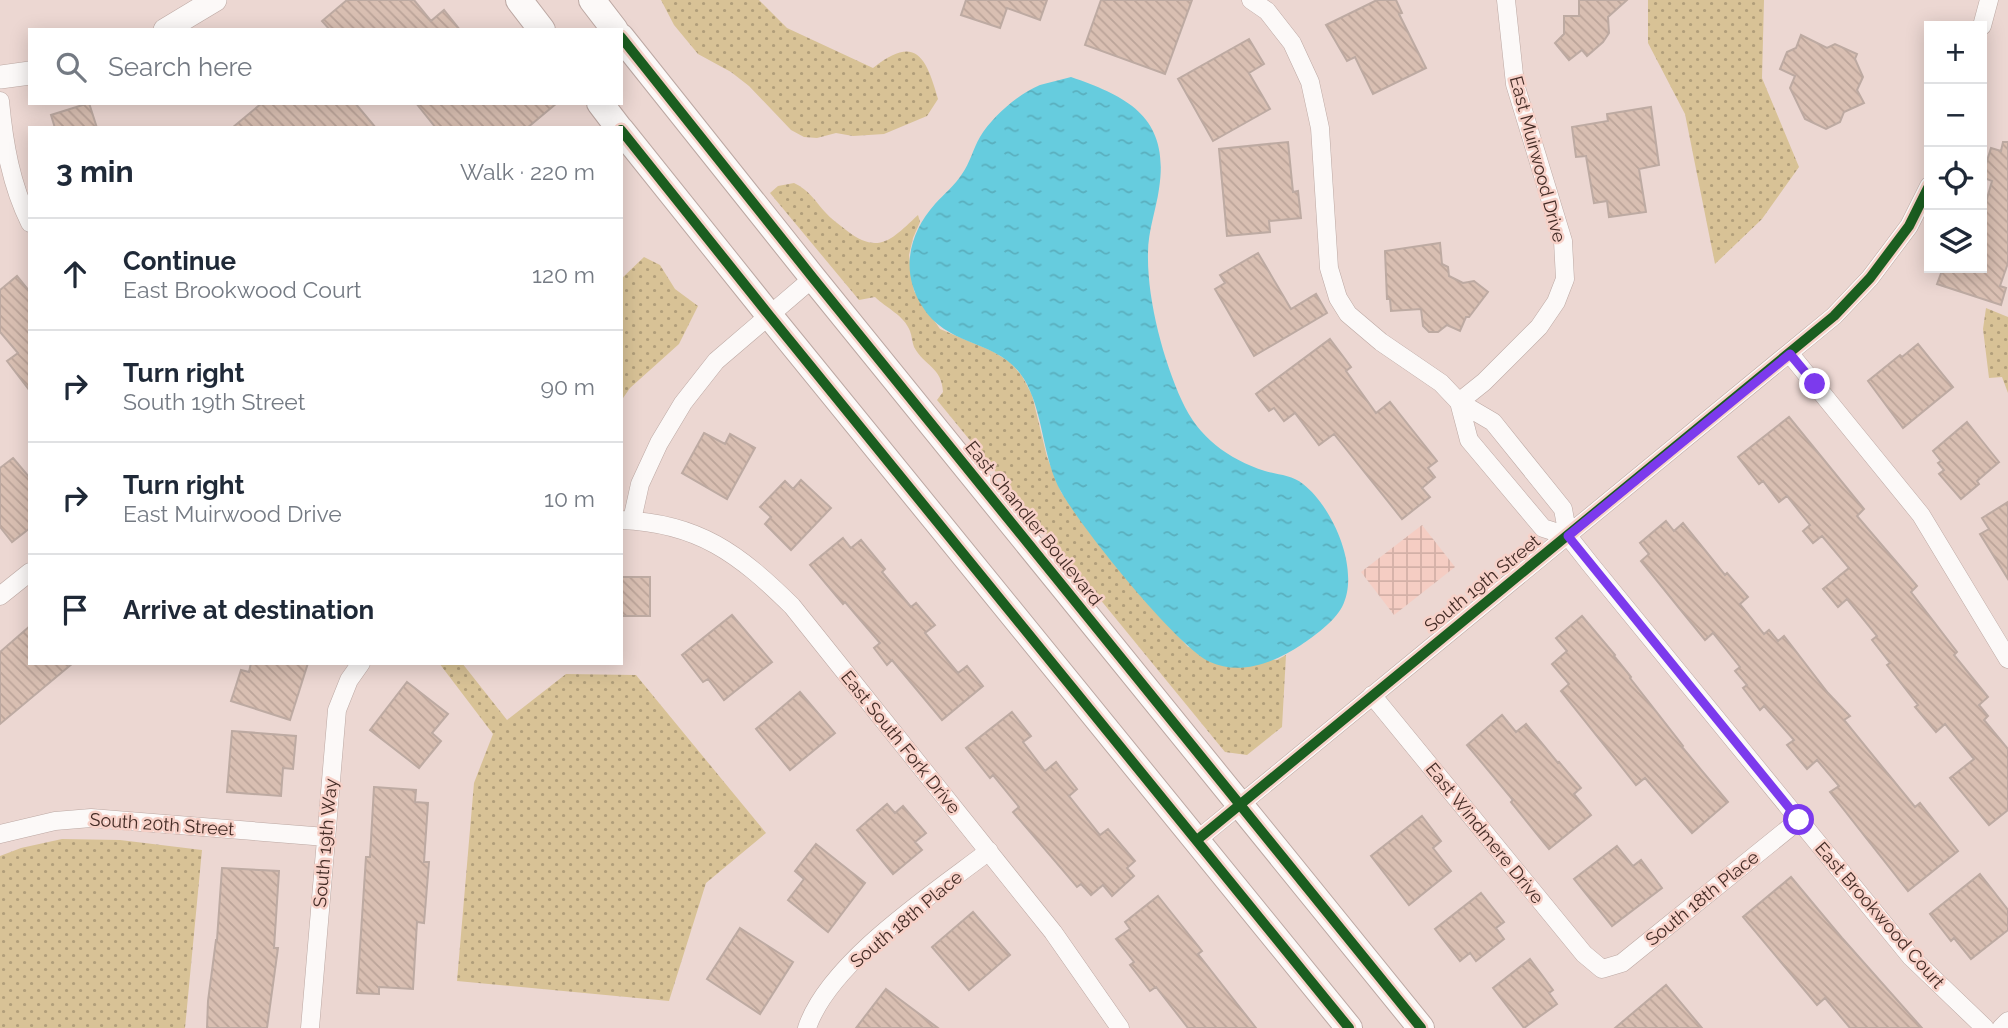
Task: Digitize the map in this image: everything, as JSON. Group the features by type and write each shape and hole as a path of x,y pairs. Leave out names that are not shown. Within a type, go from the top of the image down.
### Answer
{"main road":[{"path":"519,0 540,28"},
{"path":"592,0 613,28"},
{"name":"East Chandler Boulevard","path":"623,40 1421,1028"},
{"path":"602,105 618,126"},
{"path":"623,133 1349,1028"}],"street":[{"path":"168,28 215,0"},
{"path":"1251,0 1267,10 1292,43 1310,82 1320,128 1329,268 1338,298 1348,314 1381,342 1441,383 1459,402 1493,422 1563,509 1568,536 1543,528 1469,440 1459,402"},
{"name":"East Muirwood Drive","path":"1459,402 1484,382 1539,327 1556,302 1564,279 1563,241 1515,84 1506,0"},
{"path":"1983,21 1989,0"},
{"path":"0,77 28,73"},
{"path":"0,101 11,174 28,219"},
{"name":"South 19th Street","path":"1197,841 1834,316 1870,278 1909,226 1924,196"},
{"path":"626,520 640,484 683,403 716,361 813,278"},
{"path":"1790,354 1921,515 2008,659"},
{"name":"East South Fork Drive","path":"626,520 667,526 705,537 754,569 792,606 1053,932 1120,1028"},
{"name":"East Brookwood Court","path":"1568,536 1911,957 1985,1028"},
{"path":"0,596 28,574"},
{"name":"South 19th Way","path":"310,1028 337,710 349,680 360,665"},
{"name":"East Windmere Drive","path":"1372,695 1584,954 1602,969"},
{"name":"South 20th Street","path":"0,834 55,821 91,818 326,837"},
{"name":"South 18th Place","path":"1602,969 1622,963 1799,820"},
{"name":"South 18th Place","path":"807,1028 832,983 863,950 989,851"},
{"path":"2001,1028 2008,1021"}],"shaded area":[{"path":"661,0 759,0 787,28 873,68 888,58 909,52 917,55 923,62 938,99 927,116 884,134 853,136 836,133 817,138 804,137 791,130 749,86 731,72 698,54 674,25"},
{"path":"1648,0 1764,0 1762,78 1799,167 1762,219 1715,264 1685,114 1648,43"},
{"path":"794,183 808,192 827,215 858,238 868,242 885,241 918,215 920,222 909,255 914,291 940,329 992,351 1010,362 1022,376 1032,395 1047,457 1061,492 1110,558 1188,647 1277,660 1286,655 1282,727 1247,755 1225,752 937,400 943,392 942,384 936,372 914,347 904,320 875,297 859,300 770,193 778,186"},
{"path":"644,257 660,265 675,289 698,306 679,344 630,388 623,398 623,277"},
{"path":"1986,308 2008,317 2008,393 2002,377 1989,378 1983,329"},
{"path":"1422,525 1455,567 1394,615 1361,572"},
{"path":"441,665 464,665 507,720 566,674 636,675 766,833 706,883 669,1001 457,981 474,783 493,734"},
{"path":"62,839 120,840 202,850 185,1028 0,1028 0,856 21,848"}],"water":[{"path":"1071,77 1111,93 1127,103 1141,114 1158,144 1161,165 1159,189 1148,245 1150,290 1163,348 1189,414 1206,436 1227,453 1251,466 1290,477 1303,484 1324,508 1341,541 1348,576 1342,607 1329,623 1312,637 1269,662 1233,668 1221,666 1195,652 1175,633 1128,582 1068,503 1053,473 1035,404 1024,379 1014,366 1001,356 945,330 933,320 915,293 910,266 919,227 926,215 962,174 985,129 1023,94 1040,85"}],"building":[{"path":"347,0 414,0 431,21 444,10 458,28 328,28 322,21"},
{"path":"966,0 1047,0 1040,20 1007,8 1000,28 961,15"},
{"path":"1101,0 1192,0 1165,74 1085,45"},
{"path":"1377,0 1396,0 1402,13 1399,14 1426,68 1373,94 1355,57 1347,61 1326,25"},
{"path":"1579,0 1627,0 1608,17 1609,33 1603,42 1587,56 1582,50 1569,60 1555,43 1564,34 1564,16 1579,16"},
{"path":"1801,35 1827,48 1835,44 1857,54 1855,59 1863,77 1857,90 1864,103 1844,112 1840,122 1826,129 1805,119 1790,88 1795,76 1780,69 1787,52 1796,48"},
{"path":"1249,39 1264,64 1249,73 1270,109 1213,141 1178,79"},
{"path":"90,105 96,126 54,126 51,115"},
{"path":"260,105 357,105 374,126 234,126"},
{"path":"418,105 555,105 529,126 434,126"},
{"path":"1651,107 1659,165 1639,169 1646,212 1609,217 1607,201 1594,203 1586,156 1576,157 1572,127 1608,121 1607,114"},
{"path":"1288,142 1293,192 1298,191 1301,218 1269,221 1270,232 1227,236 1219,149"},
{"path":"2003,142 2008,142 2008,263 2000,286 2006,288 2001,305 1937,284 1941,273 1987,273 1987,198 1992,181 1987,179 1987,161 1991,148 2001,151"},
{"path":"1440,243 1442,264 1448,267 1449,276 1463,283 1474,281 1488,292 1469,317 1466,317 1460,331 1447,325 1438,332 1429,332 1423,326 1421,309 1391,311 1390,299 1387,299 1385,251"},
{"path":"1258,253 1291,309 1316,294 1327,313 1254,356 1215,289 1225,283 1220,275"},
{"path":"17,276 28,290 28,388 7,361 18,353 0,332 0,290"},
{"path":"1330,339 1351,367 1346,371 1376,413 1390,402 1437,461 1428,468 1435,477 1422,488 1430,497 1402,519 1334,434 1319,445 1295,413 1284,421 1274,408 1269,411 1256,394"},
{"path":"1918,344 1953,387 1903,428 1868,381"},
{"path":"1789,417 1864,509 1857,516 1917,586 1911,592 1957,652 1954,655 1988,697 1979,705 1988,716 1984,720 2008,749 2008,810 1989,825 1950,778 1974,759 1945,724 1936,732 1915,707 1918,705 1887,665 1890,663 1872,640 1877,636 1847,599 1838,607 1823,589 1849,568 1822,536 1813,543 1803,531 1810,525 1787,496 1779,502 1763,481 1759,484 1738,457"},
{"path":"1967,422 1999,462 1961,499 1939,474 1944,470 1933,451"},
{"path":"704,433 725,444 730,434 755,448 727,499 682,473"},
{"path":"13,458 28,476 28,530 12,542 0,527 0,468"},
{"path":"801,480 831,508 791,550 765,524 771,517 760,507 785,481 793,489"},
{"path":"2008,502 2008,579 1980,534 1989,529 1982,518"},
{"path":"1666,521 1674,531 1683,523 1725,575 1727,573 1748,597 1740,604 1764,634 1769,630 1778,641 1784,636 1828,693 1850,716 1844,720 1915,807 1920,803 1958,851 1908,891 1830,792 1839,786 1817,760 1807,769 1787,745 1794,740 1764,706 1760,710 1743,688 1747,685 1735,671 1740,667 1713,633 1705,640 1641,561 1649,554 1640,543"},
{"path":"843,538 851,548 861,540 885,569 882,572 911,607 916,603 935,625 925,633 958,673 967,666 983,686 942,720 892,660 887,665 874,648 880,643 810,565"},
{"path":"623,577 650,577 650,616 623,616"},
{"path":"732,615 772,662 724,700 708,679 703,682 682,655"},
{"path":"1582,616 1615,655 1682,747 1728,802 1692,833 1645,778 1636,785 1561,691 1569,684 1552,664 1567,651 1556,638"},
{"path":"28,628 28,665 71,665 0,724 0,652"},
{"path":"251,665 307,665 290,720 231,701 241,670 249,672"},
{"path":"407,682 448,714 432,733 441,741 419,768 370,730"},
{"path":"800,692 835,733 790,770 756,729"},
{"path":"1012,712 1031,736 1023,742 1045,771 1056,762 1077,789 1069,796 1100,835 1108,829 1135,861 1127,868 1134,876 1112,896 1103,885 1091,895 1081,884 1077,887 1013,812 1019,807 993,775 990,778 966,748"},
{"path":"1502,715 1516,732 1526,724 1581,788 1574,794 1591,815 1549,849 1467,745"},
{"path":"232,731 296,736 293,769 283,768 281,796 227,792"},
{"path":"374,787 416,790 415,802 428,803 424,862 429,862 424,923 417,922 413,989 379,987 379,994 357,993 366,857 370,857"},
{"path":"887,804 895,813 903,806 926,833 915,842 922,850 893,874 857,830"},
{"path":"1422,816 1441,841 1433,848 1451,871 1409,905 1371,856"},
{"path":"816,844 865,883 828,932 788,900 804,879 795,871"},
{"path":"1617,846 1633,866 1641,860 1662,888 1612,926 1574,879"},
{"path":"222,868 279,871 274,948 278,948 267,1028 207,1028"},
{"path":"1980,874 2008,910 2008,930 1971,959 1954,938 1951,941 1930,914"},
{"path":"1791,877 1922,1028 1850,1028 1825,998 1817,1005 1743,917"},
{"path":"1481,893 1504,922 1496,928 1504,939 1476,961 1470,953 1460,961 1435,929"},
{"path":"1158,896 1202,951 1198,954 1256,1028 1188,1028 1156,987 1150,991 1130,965 1134,962 1116,939 1130,929 1125,922"},
{"path":"973,912 1010,955 969,990 932,947"},
{"path":"740,928 793,962 760,1014 707,979"},
{"path":"1530,959 1553,990 1549,993 1557,1004 1524,1028 1493,988"},
{"path":"1666,985 1702,1028 1615,1028"},
{"path":"886,989 938,1028 856,1028"}],"cycle path":[{"path":"623,40 1421,1028"},
{"path":"623,132 1349,1028"},
{"path":"1197,840 1834,316 1870,278 1909,226 1924,196"}],"route":[{"path":"1799,820 1568,536 1790,354 1815,384"}]}
